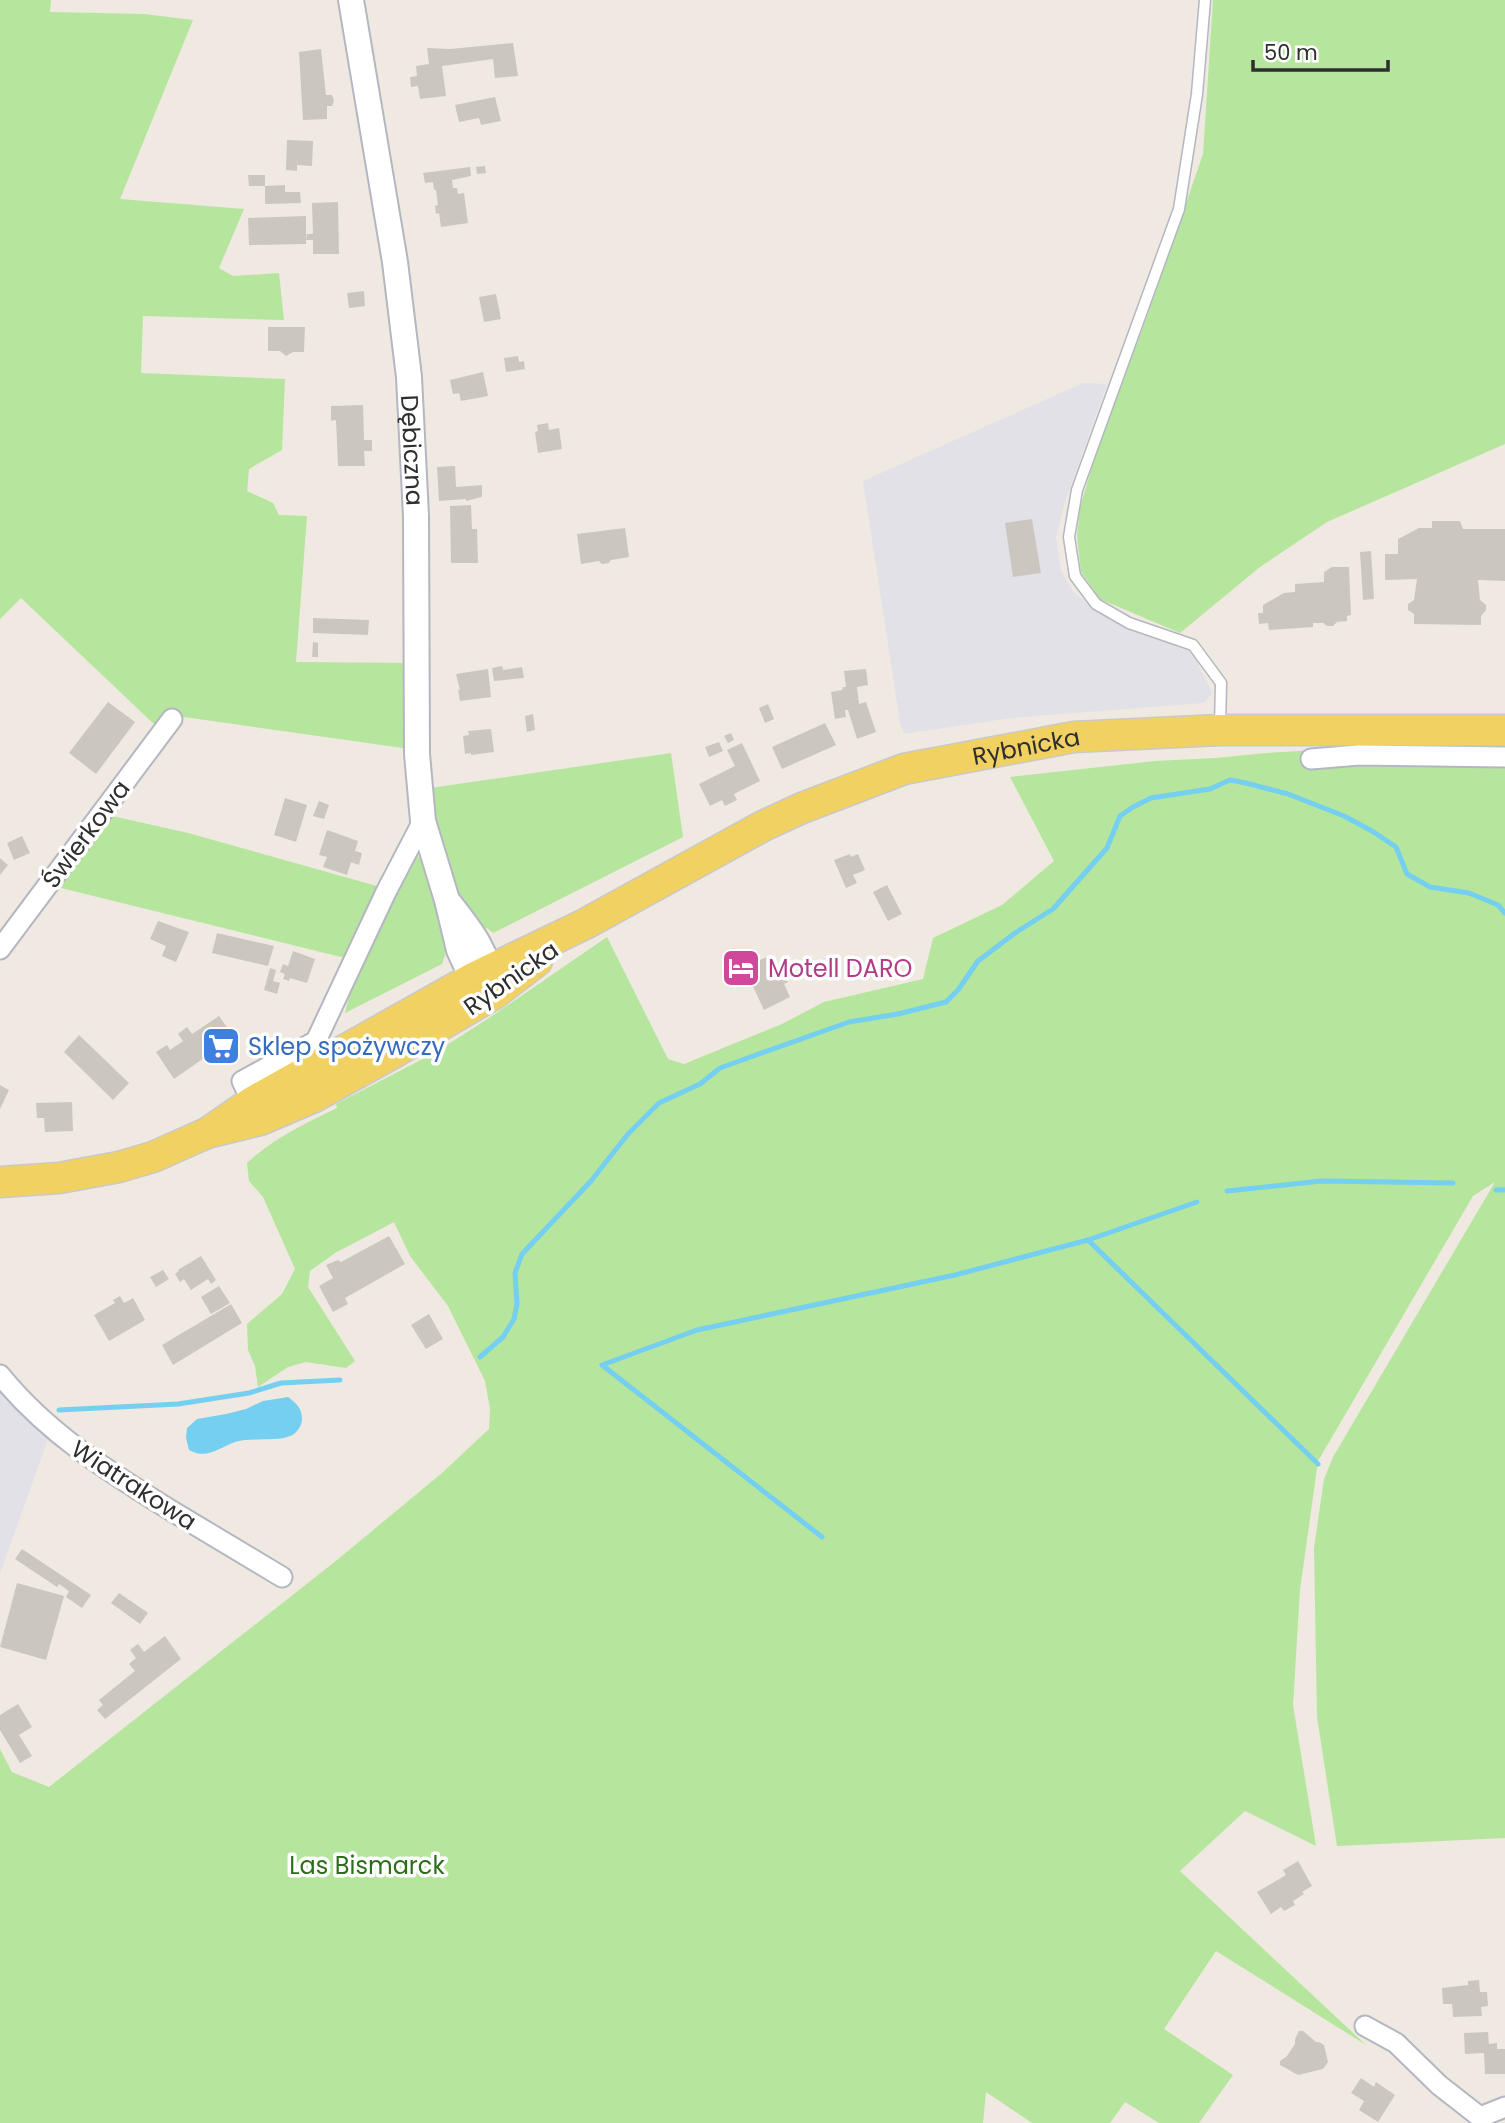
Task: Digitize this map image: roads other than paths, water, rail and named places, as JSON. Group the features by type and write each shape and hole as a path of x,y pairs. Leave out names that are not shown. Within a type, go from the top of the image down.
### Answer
{"main road":[{"name":"Rybnicka","path":"0,1182 59,1178 120,1167 153,1157 256,1111 314,1097 349,1078 486,981 585,924 763,826 813,803 904,769 1074,737 1220,730 1505,730"}],"street":[{"name":"Dębiczna","path":"351,0 396,261 410,377 416,516 416,754 423,821 447,900 472,932 486,957 486,981"},
{"name":"Świerkowa","path":"0,949 172,719"},
{"path":"1311,759 1359,755 1505,757"},
{"path":"256,1111 242,1081 316,1041 386,891 423,821"},
{"name":"Wiatrakowa","path":"0,1376 20,1399 69,1443 120,1478 282,1577"},
{"path":"1365,2026 1396,2043 1478,2120 1505,2107"}],"lane":[{"path":"1205,0 1197,94 1180,209 1077,490 1069,537 1075,576 1096,604 1129,623 1193,645 1221,683 1220,730"}],"water":[{"path":"288,1397 298,1406 302,1415 300,1426 293,1435 278,1439 235,1442 201,1454 189,1450 187,1428 197,1419"}],"waterway":[{"path":"480,1357 503,1337 514,1319 517,1304 515,1273 522,1254 591,1181 628,1134 659,1103 700,1084 720,1068 849,1022 946,1002 978,961 1053,909 1107,848 1120,816 1151,798 1210,789 1230,780 1288,794 1344,816 1372,831 1396,847 1407,874 1430,887 1469,893 1498,905 1505,913"},
{"path":"1227,1191 1321,1181 1453,1183"},
{"path":"1496,1190 1505,1190"},
{"path":"822,1537 602,1365 697,1330 955,1275 1088,1240 1197,1202"},
{"path":"1088,1240 1318,1464"},
{"path":"59,1410 178,1404 249,1393 281,1383 340,1380"}],"place":[{"name":"Motell DARO","path":"741,968"},
{"name":"Sklep spożywczy","path":"221,1046"}],"park label":[{"name":"Las Bismarck","path":"367,1865"}]}
